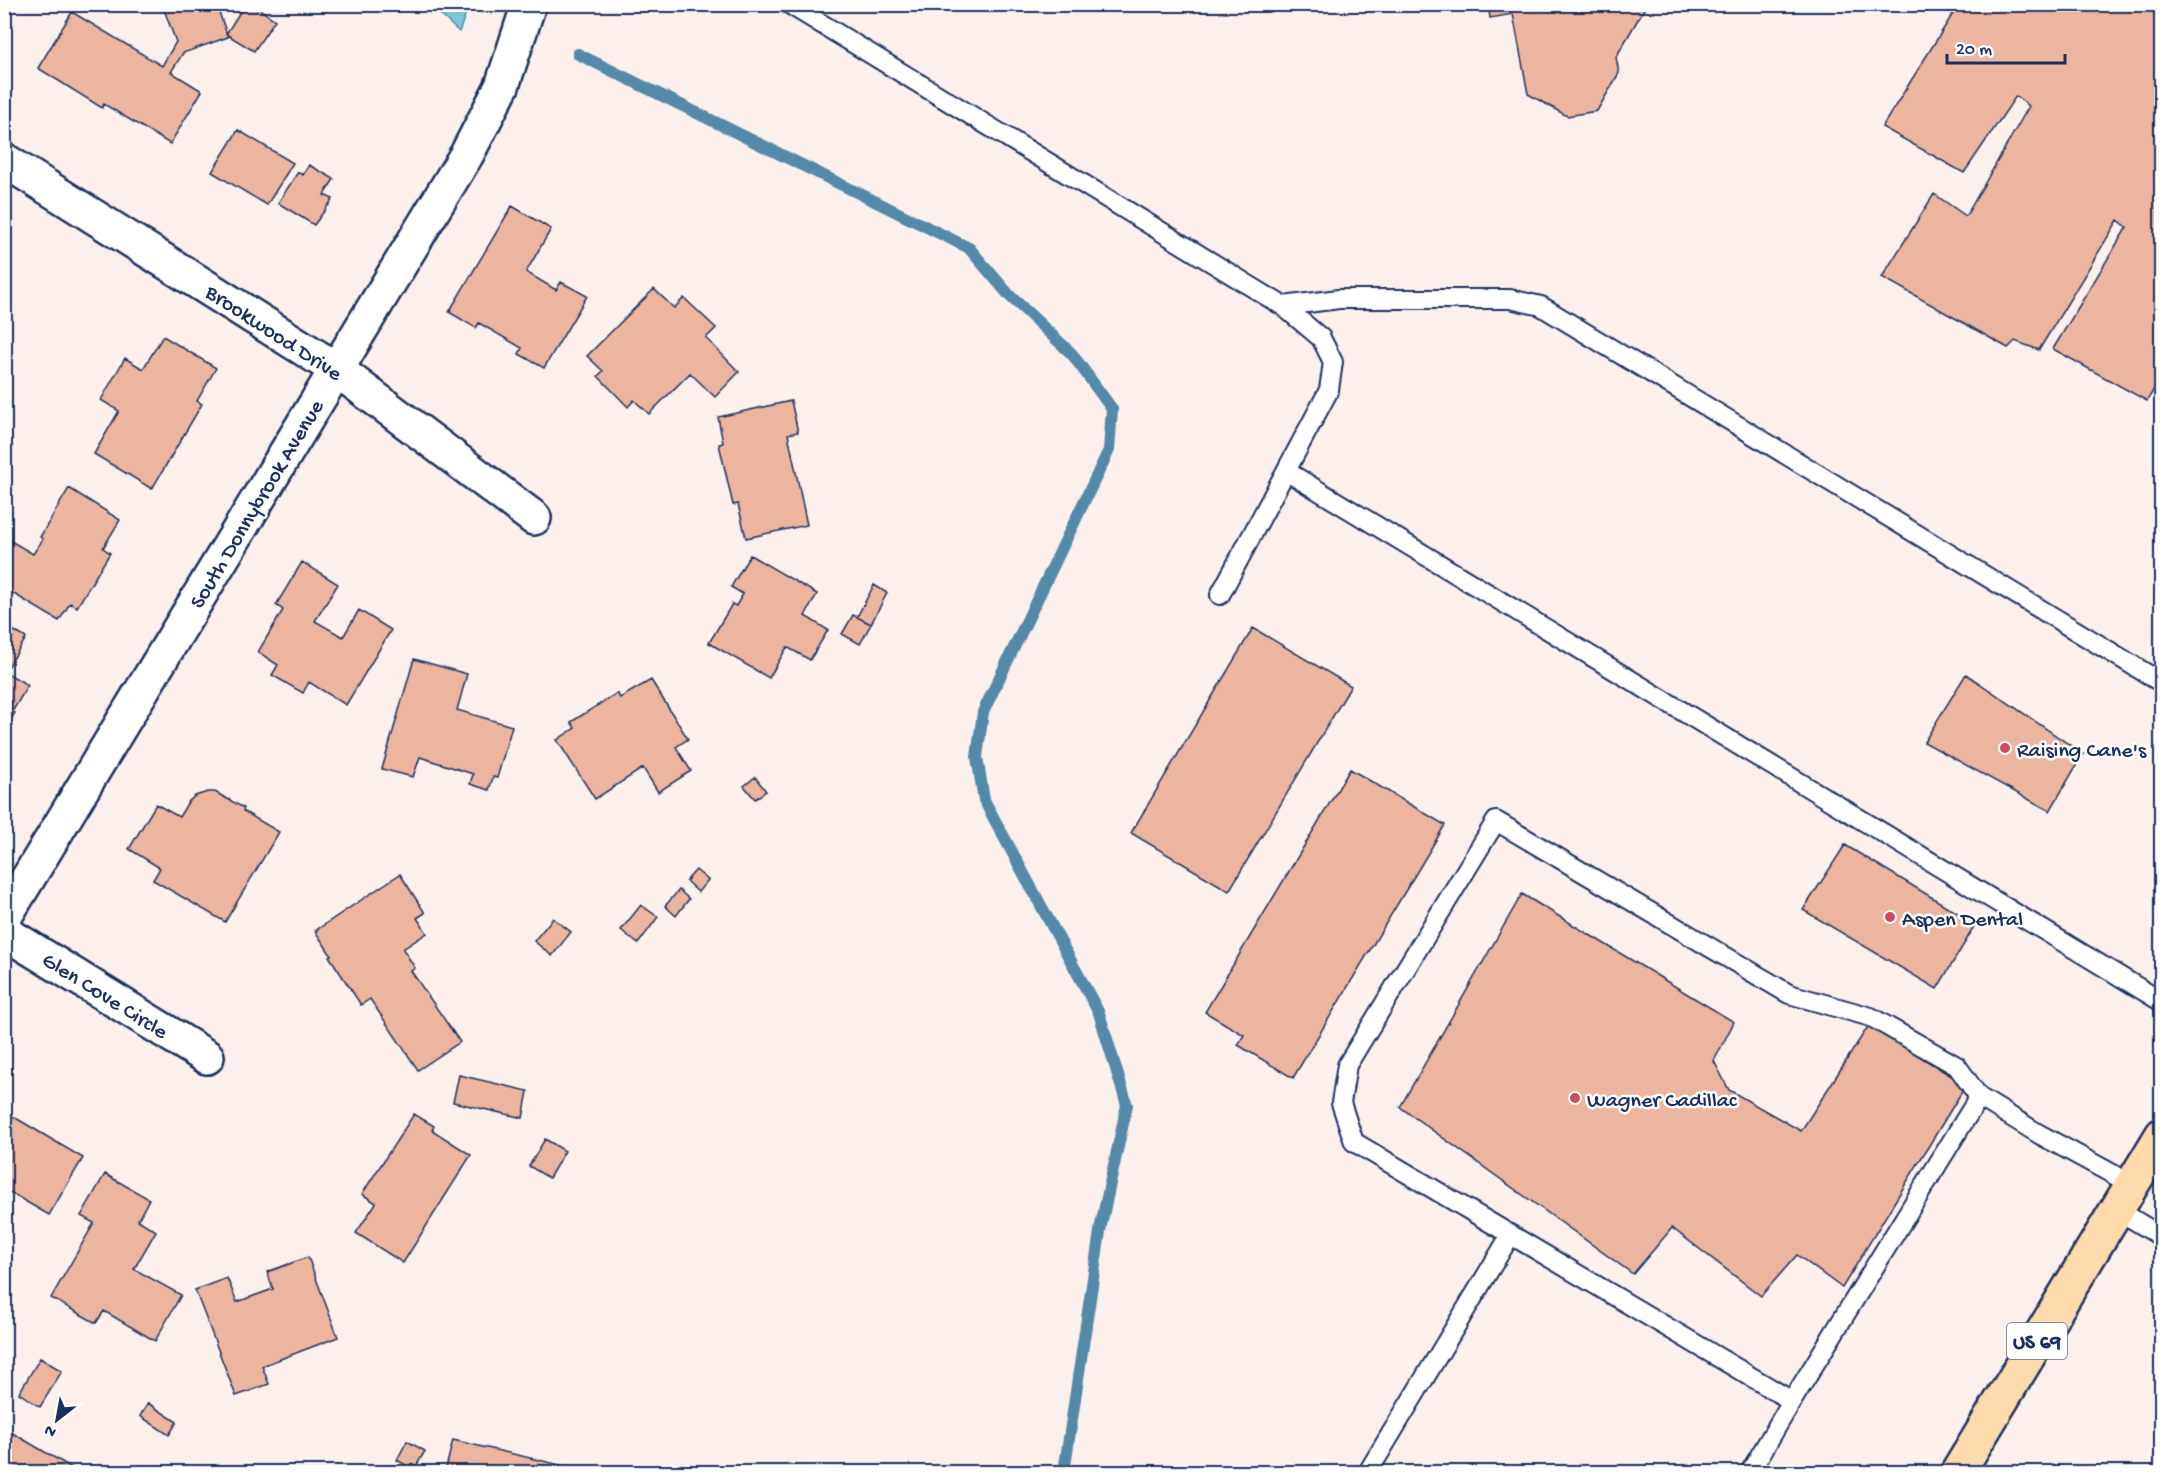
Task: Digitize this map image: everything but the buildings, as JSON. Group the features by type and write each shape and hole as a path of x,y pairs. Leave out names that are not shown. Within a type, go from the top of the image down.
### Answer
{"main road":[{"name":"US 69","path":"1968,1469 2123,1197 2162,1135"}],"street":[{"name":"South Donnybrook Avenue","path":"4,918 467,154 502,86 529,4"},
{"name":"Brookwood Drive","path":"4,160 336,369 534,518"},
{"name":"Glen Cove Circle","path":"4,932 207,1057"}],"lane":[{"path":"789,4 1283,306 1321,338 1333,362 1329,390 1220,595"},
{"path":"1283,306 1339,299 1488,299 1510,300 1541,306 2162,683"},
{"path":"1286,471 2162,1002"},
{"path":"1792,1401 1354,1142 1341,1103 1347,1065 1496,821 1789,994 1871,1017 1958,1066 1979,1097 2032,1130 2123,1197 2162,1237"},
{"path":"1750,1473 1979,1097"},
{"path":"1368,1473 1510,1236"}],"water":[{"path":"430,5 469,5 459,32"}],"waterway":[{"path":"578,54 969,248 1010,296 1072,354 1112,409 1109,450 983,712 977,757 984,800 1099,1013 1127,1105 1101,1225 1064,1472"}],"place":[{"name":"Raising Cane's","path":"2005,748"},
{"name":"Aspen Dental","path":"1890,917"},
{"name":"Wagner Cadillac","path":"1575,1098"}]}
